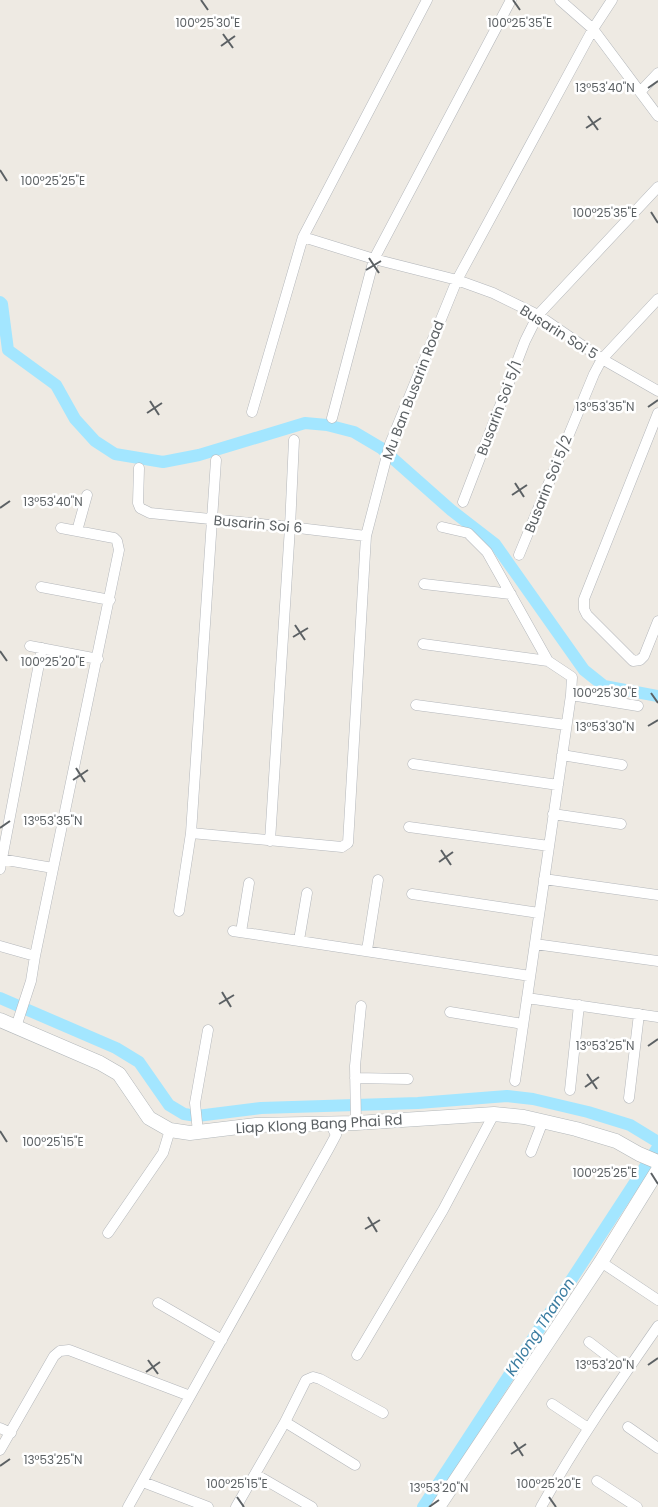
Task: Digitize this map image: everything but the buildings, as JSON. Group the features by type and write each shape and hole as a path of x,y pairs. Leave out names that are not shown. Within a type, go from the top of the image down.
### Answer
{"street":[{"path":"252,412 304,237 427,0"},
{"path":"332,418 374,259 511,0"},
{"path":"560,0 593,29 658,116"},
{"name":"Mu Ban Busarin Road","path":"270,841 342,847 345,846 348,840 366,536 390,444 457,280 593,29 612,0"},
{"path":"640,92 658,73"},
{"name":"Busarin Soi 5/1","path":"462,502 538,315 658,186"},
{"name":"Busarin Soi 5","path":"304,237 374,259 457,280 493,293 538,315 602,359 658,391"},
{"name":"Busarin Soi 5/2","path":"519,555 594,374 602,359 658,299"},
{"path":"658,413 584,598 584,604 587,615 633,661 640,660 644,656 658,621"},
{"path":"192,833 270,841 294,440"},
{"path":"179,911 192,833 216,460"},
{"name":"Busarin Soi 6","path":"139,468 138,503 140,508 150,513 366,536"},
{"path":"77,531 87,495"},
{"path":"442,527 468,533 487,552 548,661"},
{"path":"9,1024 28,994 120,550 114,538 61,528"},
{"path":"424,584 511,594"},
{"path":"41,587 110,600"},
{"path":"424,644 548,661 572,677 515,1081"},
{"path":"30,646 98,659"},
{"path":"42,648 1,862 53,868"},
{"path":"570,695 638,706"},
{"path":"416,704 566,725"},
{"path":"562,755 622,765"},
{"path":"413,764 558,785"},
{"path":"553,814 621,824"},
{"path":"409,827 549,846"},
{"path":"544,879 658,895"},
{"path":"367,950 378,880"},
{"path":"249,883 237,931 530,976"},
{"path":"299,940 307,893"},
{"path":"412,894 539,913"},
{"path":"535,944 658,961"},
{"path":"0,946 35,956"},
{"path":"527,998 658,1017"},
{"path":"356,1117 355,1078 361,1006"},
{"path":"570,1090 579,1006"},
{"path":"450,1012 523,1024"},
{"path":"628,1098 639,1014"},
{"name":"Liap Klong Bang Phai Rd","path":"9,1024 100,1063 119,1074 150,1118 170,1130 190,1133 198,1128 330,1122 356,1117 494,1114 543,1121 616,1141 639,1154 657,1168"},
{"path":"198,1128 196,1111 199,1080 208,1030"},
{"path":"355,1078 408,1079"},
{"path":"357,1355 443,1210 494,1114"},
{"path":"531,1152 543,1121"},
{"path":"128,1507 336,1135 330,1122"},
{"path":"108,1233 163,1154 170,1130"},
{"path":"438,1507 601,1262 657,1168"},
{"path":"601,1262 658,1300"},
{"path":"158,1303 222,1340"},
{"path":"541,1507 588,1428 658,1326"},
{"path":"589,1342 627,1371"},
{"path":"0,1450 54,1356 60,1351 69,1350 190,1396"},
{"path":"236,1507 285,1422 306,1380 313,1377 320,1379 383,1413"},
{"path":"552,1404 588,1428"},
{"path":"285,1422 355,1465"},
{"path":"628,1427 656,1443"},
{"path":"0,1428 11,1432"},
{"path":"255,1474 312,1507"},
{"path":"597,1481 637,1507"},
{"path":"143,1482 208,1507"}],"waterway":[{"path":"0,302 2,304 8,350 56,385 75,419 95,441 115,454 163,462 199,455 305,423 327,425 354,432 381,448 451,510 495,544 584,670 604,686 658,696"},
{"path":"0,998 116,1048 139,1062 169,1105 184,1114 197,1116 261,1108 418,1103 507,1096 533,1099 588,1112 630,1125 658,1142"},
{"name":"Khlong Thanon","path":"423,1507 658,1147"}]}
